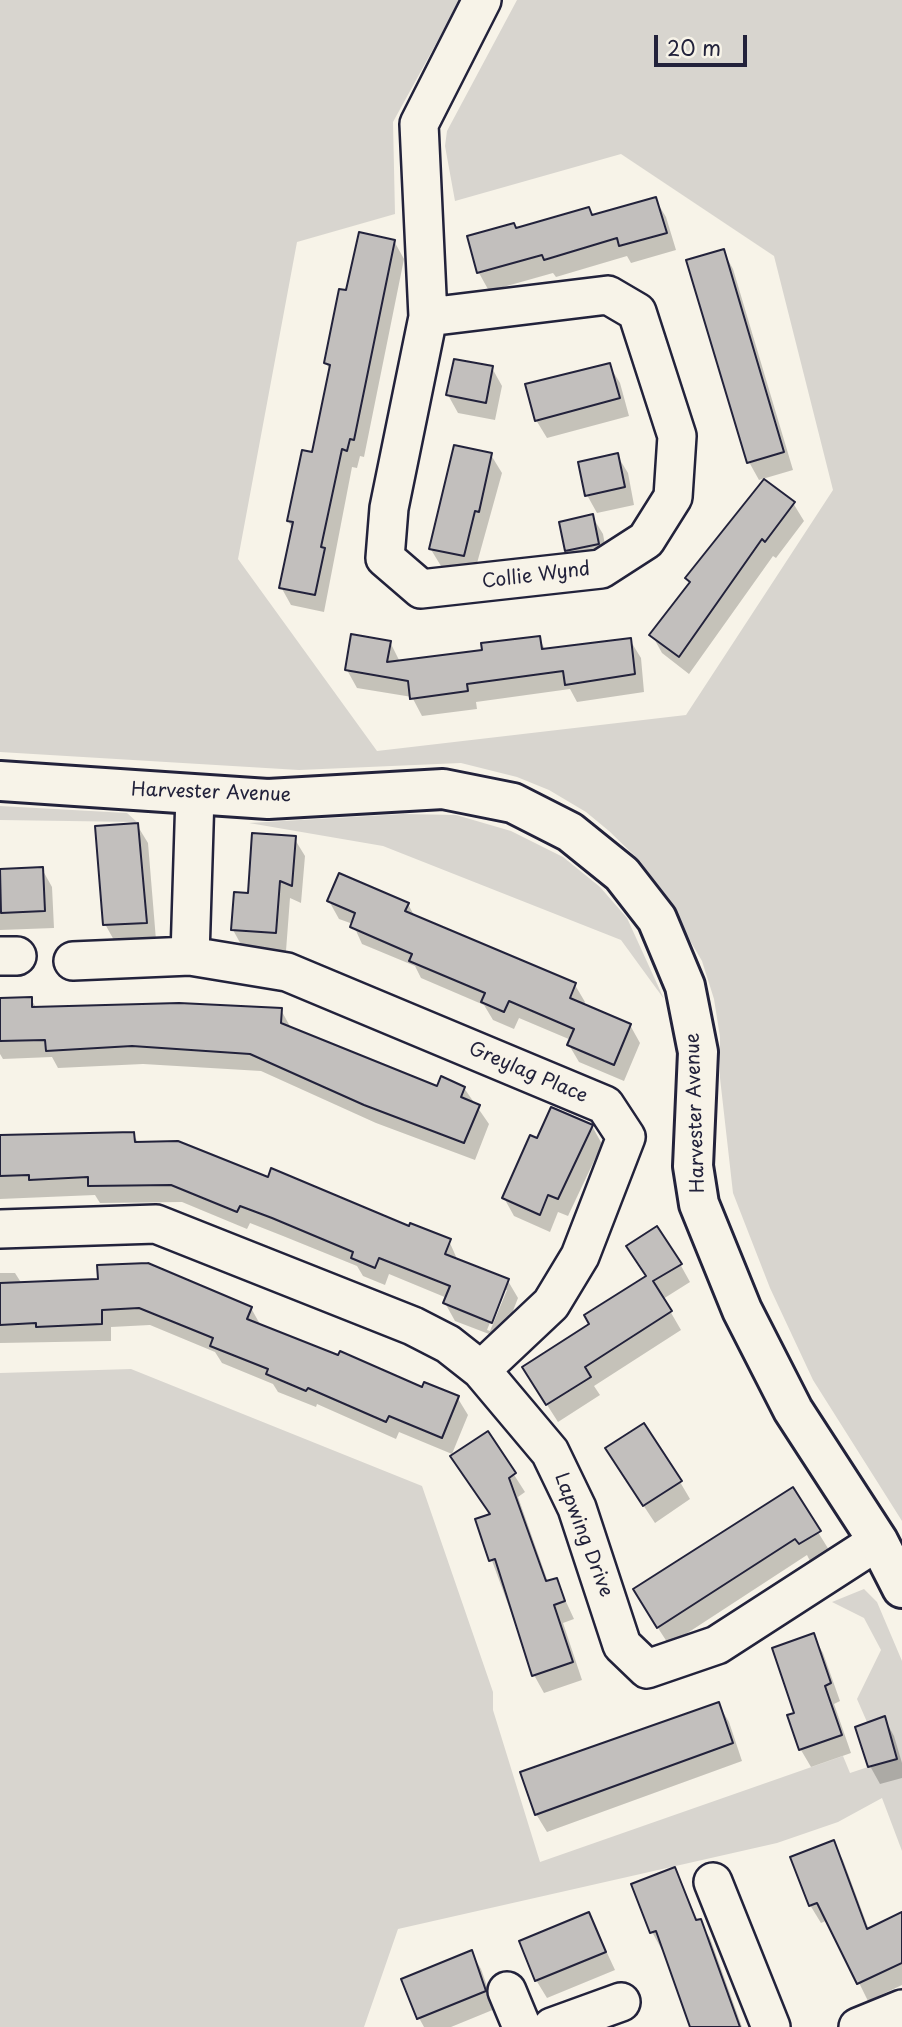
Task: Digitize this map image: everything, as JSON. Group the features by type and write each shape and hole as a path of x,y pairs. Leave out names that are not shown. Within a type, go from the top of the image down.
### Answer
{"street":[{"name":"Collie Wynd","path":"428,317 608,295 637,312 677,436 673,497 646,540 601,569 421,589 385,558 389,508 428,317 419,124 482,0"},
{"name":"Harvester Avenue","path":"0,781 268,799 443,789 513,803 570,832 622,874 657,919 685,986 698,1052 694,1166 699,1204 742,1310 793,1410 878,1541 902,1588"},
{"path":"190,956 195,795"},
{"name":"Greylag Place","path":"73,961 190,956 287,972 606,1105 626,1137 580,1256 551,1304 481,1370"},
{"name":"Lapwing Drive","path":"0,1229 156,1224 413,1326 448,1344 481,1370 550,1452 577,1508 622,1645 647,1669 717,1645 878,1541"},
{"path":"713,1882 771,2027"},
{"path":"507,1991 522,2027"},
{"path":"552,2027 621,2002"},
{"path":"858,2027 902,2009"}],"shaded area":[{"path":"0,0 460,0 393,122 395,214 297,242 238,559 377,751 686,715 833,490 774,256 621,154 455,201 445,146 447,131 517,0 902,0 902,1521 813,1380 770,1288 733,1193 720,1078 720,1037 714,999 702,961 656,883 640,861 609,831 586,812 549,790 517,777 461,763 299,770 0,752"},
{"path":"0,806 127,813 137,822 0,820"},
{"path":"403,814 456,815 511,831 563,857 600,887 627,918 664,999 621,940 383,846 249,823"},
{"path":"131,1369 422,1486 493,1692 493,1710 540,1862 843,1756 850,1773 868,1767 867,1722 857,1699 881,1650 864,1618 832,1602 864,1589 877,1602 902,1661 902,1851 882,1798 838,1822 777,1843 398,1929 364,2027 0,2027 0,1373"}],"building":[{"path":"656,197 667,233 619,246 617,238 544,260 542,255 477,273 467,236 514,223 516,228 589,207 592,215"},
{"path":"359,232 395,240 354,440 350,439 347,451 342,449 321,547 325,548 315,595 279,588 293,522 287,521 302,450 312,452 330,365 324,363 339,289 346,290"},
{"path":"724,249 784,452 747,463 686,260"},
{"path":"454,359 493,366 486,403 446,395"},
{"path":"610,363 620,398 535,421 525,384"},
{"path":"454,445 492,453 479,512 475,511 464,556 429,549"},
{"path":"618,453 625,487 585,496 578,462"},
{"path":"764,479 795,502 765,542 762,539 679,657 649,635 690,582 685,578"},
{"path":"593,514 599,544 565,551 559,522"},
{"path":"351,634 391,641 387,662 482,650 481,643 540,636 542,649 631,638 635,674 565,685 563,671 467,684 468,691 410,699 408,681 345,670"},
{"path":"138,823 147,923 103,925 95,826"},
{"path":"252,833 296,836 292,886 280,881 276,933 231,930 234,892 248,893"},
{"path":"43,867 45,911 1,913 0,869"},
{"path":"339,873 409,903 405,911 576,983 570,998 631,1024 614,1065 567,1045 574,1029 509,1001 504,1012 481,1002 485,993 409,961 412,954 350,927 355,913 327,901"},
{"path":"32,997 32,1007 179,1003 282,1008 281,1023 437,1086 441,1076 465,1087 461,1097 480,1105 464,1143 364,1105 250,1054 132,1046 46,1051 45,1040 0,1041 0,998"},
{"path":"551,1107 593,1125 558,1199 548,1195 540,1215 502,1198 530,1135 537,1138"},
{"path":"134,1132 135,1142 178,1141 268,1177 271,1168 409,1226 410,1223 451,1239 445,1254 509,1279 492,1323 443,1303 450,1286 379,1258 375,1268 351,1258 353,1252 272,1218 240,1206 237,1212 171,1185 88,1186 88,1177 29,1180 29,1175 0,1176 0,1135"},
{"path":"657,1226 682,1264 653,1281 672,1311 585,1367 591,1377 546,1405 522,1367 589,1324 584,1315 646,1276 626,1246"},
{"path":"148,1263 252,1307 247,1319 338,1355 340,1351 422,1387 424,1382 459,1396 442,1438 389,1416 386,1422 308,1388 306,1391 266,1374 268,1369 210,1346 213,1338 139,1308 102,1310 102,1324 36,1327 36,1323 0,1325 0,1283 98,1279 97,1265"},
{"path":"644,1423 682,1481 643,1506 605,1448"},
{"path":"488,1431 516,1473 509,1478 546,1581 557,1578 565,1601 554,1605 573,1662 532,1676 495,1559 489,1561 475,1519 490,1514 450,1456"},
{"path":"793,1487 821,1531 799,1544 795,1539 657,1628 633,1589"},
{"path":"814,1633 831,1683 825,1686 842,1735 799,1750 787,1715 794,1713 772,1648"},
{"path":"719,1702 733,1743 535,1815 520,1772"},
{"path":"885,1716 897,1759 868,1767 855,1727"},
{"path":"834,1840 867,1929 902,1912 902,1963 857,1984 817,1903 809,1906 790,1857"},
{"path":"675,1867 696,1920 701,1919 740,2027 690,2027 656,1931 650,1933 631,1884"},
{"path":"589,1912 606,1952 535,1981 519,1941"},
{"path":"472,1950 486,1991 417,2019 401,1979"}]}
